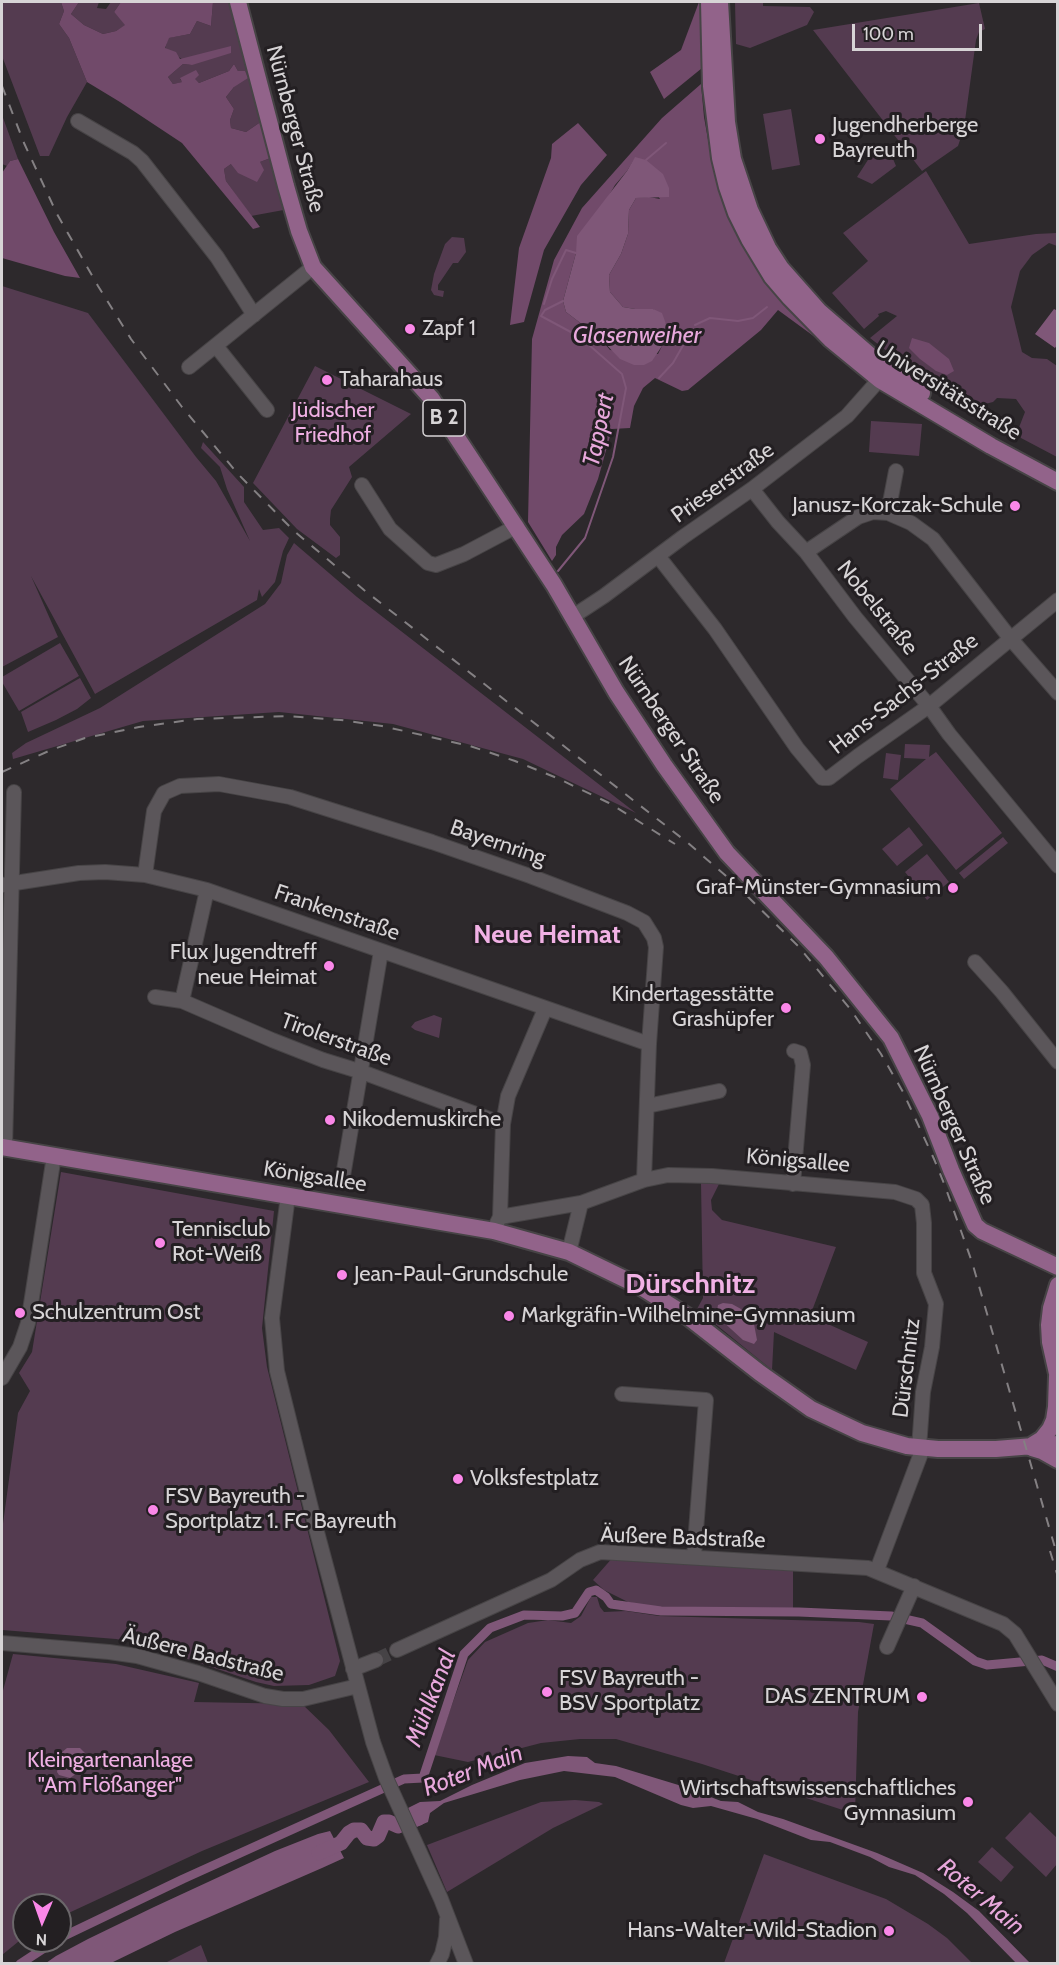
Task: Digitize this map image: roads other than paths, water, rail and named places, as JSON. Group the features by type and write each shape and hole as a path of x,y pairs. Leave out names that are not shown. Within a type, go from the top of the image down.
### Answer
{"main road":[{"name":"Nürnberger Straße","path":"238,2 286,186 313,267 431,398 517,526 616,692 659,758 728,853 826,957 891,1038 930,1116 975,1225 982,1231 1058,1267"},
{"name":"Universitätsstraße","path":"709,2 717,82 714,119 727,187 736,213 772,277 830,339 991,446 1058,482"},
{"name":"Universitätsstraße","path":"716,59 720,2"},
{"name":"Universitätsstraße","path":"884,375 1058,471"},
{"name":"Königsallee","path":"3,1147 288,1196 497,1224 569,1252 641,1287 687,1316 760,1373 811,1409 862,1433 886,1441 921,1448 967,1450 1058,1444"},
{"path":"1029,1447 1050,1429 1056,1407 1057,1377 1049,1325 1058,1285"},
{"path":"1029,1447 1058,1460"}],"street":[{"path":"84,129 131,152 142,161 217,257 254,315"},
{"path":"189,367 313,267"},
{"path":"216,346 267,410"},
{"name":"Prieserstraße","path":"572,617 752,489 847,416 884,375"},
{"path":"888,513 896,471"},
{"path":"362,485 390,530 428,563 440,564 517,526"},
{"name":"Nobelstraße","path":"752,489 806,552 949,734 1058,866"},
{"path":"806,552 858,517 873,512 888,513 911,523 933,539 1010,638 1058,693"},
{"name":"Hans-Sachs-Straße","path":"658,556 715,628 797,748 822,778 829,778 929,706 1058,600"},
{"name":"Bayernring","path":"145,875 154,811 164,793 180,786 219,784 290,797 530,876 627,913 644,922 654,938 656,947 649,1044 644,1180"},
{"path":"3,1147 6,885 14,792"},
{"name":"Frankenstraße","path":"6,885 79,873 145,875 207,890 649,1044"},
{"path":"182,1001 207,890"},
{"path":"343,1176 381,951"},
{"path":"975,962 1057,1060"},
{"name":"Tirolerstraße","path":"155,997 182,1001 323,1060 362,1072 502,1124"},
{"path":"497,1224 502,1124 508,1096 545,1009"},
{"path":"793,1184 803,1065 800,1053 794,1051"},
{"path":"647,1106 719,1091"},
{"path":"2,1378 20,1347 28,1323 54,1156"},
{"name":"Königsallee","path":"497,1224 581,1203 644,1180 668,1175 694,1175 895,1192 916,1199 922,1205 924,1223"},
{"path":"288,1196 272,1318 277,1371 373,1742 446,1911 466,1964"},
{"path":"569,1252 581,1203"},
{"name":"Dürschnitz","path":"877,1570 921,1448 923,1392 932,1347 936,1304 924,1274 924,1223"},
{"path":"622,1394 706,1400 694,1557"},
{"name":"Äußere Badstraße","path":"397,1650 551,1580 580,1560 600,1552 868,1568 995,1620 1015,1634 1058,1704"},
{"path":"887,1647 914,1586"},
{"name":"Äußere Badstraße","path":"2,1645 137,1656 198,1673 265,1696 283,1699 303,1699 358,1686"},
{"path":"353,1670 376,1660"},
{"path":"446,1911 447,1931 439,1959 466,1964"}],"water":[{"name":"Glasenweiher","path":"635,157 646,160 663,174 669,188 669,197 636,198 629,210 628,234 621,254 609,275 610,292 623,307 653,309 662,313 666,324 662,346 652,361 644,365 634,365 620,359 600,338 566,312 563,301 576,253 577,236 627,171"},
{"path":"1054,309 1058,311 1055,348 1035,334"},
{"path":"732,1304 741,1309 754,1324 757,1340 754,1344 743,1340 719,1318 718,1305"},
{"path":"67,1748 80,1748 89,1757 86,1767 70,1778 59,1775 57,1772 61,1753"},
{"path":"568,1756 587,1757 595,1763 616,1766 685,1787 721,1801 738,1802 758,1812 877,1853 923,1873 979,1911 1030,1963 1016,1963 967,1913 915,1875 889,1867 830,1842 811,1840 757,1819 711,1806 693,1808 681,1805 615,1777 564,1771 520,1780 444,1803 430,1813 428,1822 416,1827 408,1808 420,1802 440,1801 525,1763"},
{"path":"330,1831 344,1858 175,1932 111,1963 46,1963 62,1953 72,1953 72,1948 154,1907 275,1851"}],"waterway":[{"path":"646,160 666,143"},
{"name":"Tappert","path":"544,304 552,279 566,250 576,253"},
{"name":"Tappert","path":"558,571 585,538 613,457 626,388 622,374 580,337 541,316 545,310 563,301"},
{"path":"695,325 710,318 738,321 753,318 767,307"},
{"path":"659,378 673,363 689,335"},
{"name":"Mühlkanal","path":"72,1932 183,1879 404,1779 423,1778 464,1654 490,1628 524,1615 562,1616 575,1613 589,1592 596,1590 611,1604 661,1611 799,1612 891,1616 922,1623 975,1661 987,1665 1042,1660 1058,1667"},
{"name":"Roter Main","path":"319,1853 341,1843 354,1830 361,1830 367,1838 374,1839 378,1836 384,1822 398,1826 419,1818"},
{"name":"Mühlkanal","path":"20,1964 37,1953"}],"tunnel":[{"path":"376,1660 397,1650"}],"railway":[{"path":"2,86 24,143 57,214 98,286 131,339 182,407 238,474 294,531 364,590 688,843 734,883 798,946 851,1010 903,1092 945,1186 972,1262 1058,1558"},
{"path":"2,772 85,738 139,727 197,719 288,716 341,720 382,726 470,746 515,761 609,803 675,844"},
{"path":"1050,1551 1058,1577"}],"place":[{"name":"Jugendherberge Bayreuth","path":"820,139"},
{"name":"Zapf 1","path":"410,329"},
{"name":"Taharahaus","path":"327,380"},
{"name":"Janusz-Korczak-Schule","path":"1015,506"},
{"name":"Graf-Münster-Gymnasium","path":"953,888"},
{"name":"Flux Jugendtreff neue Heimat","path":"329,966"},
{"name":"Kindertagesstätte Grashüpfer","path":"786,1008"},
{"name":"Nikodemuskirche","path":"330,1120"},
{"name":"Tennisclub Rot-Weiß","path":"160,1243"},
{"name":"Jean-Paul-Grundschule","path":"342,1275"},
{"name":"Schulzentrum Ost","path":"20,1313"},
{"name":"Markgräfin-Wilhelmine-Gymnasium","path":"509,1316"},
{"name":"Volksfestplatz","path":"458,1479"},
{"name":"FSV Bayreuth - Sportplatz 1. FC Bayreuth","path":"153,1510"},
{"name":"FSV Bayreuth - BSV Sportplatz","path":"547,1692"},
{"name":"DAS ZENTRUM","path":"922,1697"},
{"name":"Wirtschaftswissenschaftliches Gymnasium","path":"968,1802"},
{"name":"Hans-Walter-Wild-Stadion","path":"889,1931"}],"district":[{"name":"Neue Heimat","path":"547,935"},
{"name":"Dürschnitz","path":"690,1285"}],"park label":[{"name":"Jüdischer Friedhof","path":"333,424"},
{"name":"Kleingartenanlage \"Am Flößanger\"","path":"110,1774"}]}
